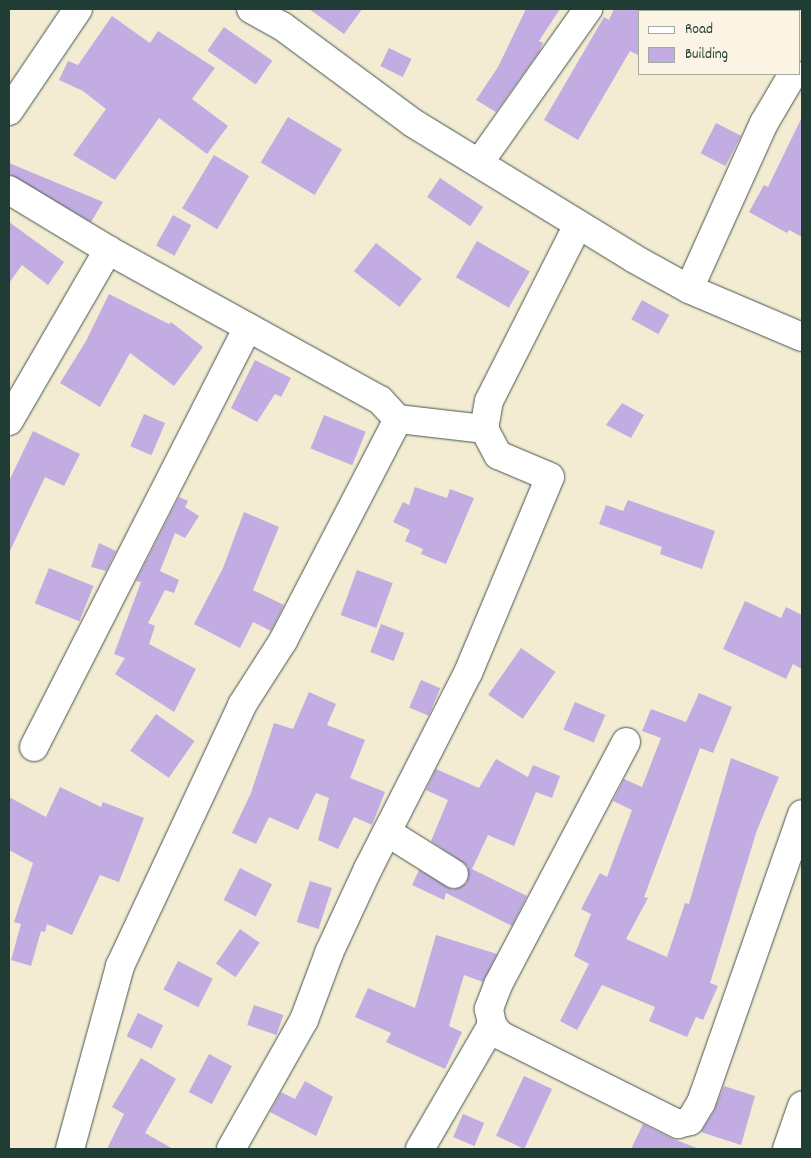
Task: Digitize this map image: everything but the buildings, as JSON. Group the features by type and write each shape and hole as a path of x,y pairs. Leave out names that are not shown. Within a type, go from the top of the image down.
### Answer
{"street":[{"path":"9,111 78,9"},
{"path":"251,9 288,17 413,123 578,225 689,289 802,337"},
{"path":"478,163 588,9"},
{"path":"689,289 764,123 792,75"},
{"path":"9,190 108,250 380,400 398,419 484,429"},
{"path":"231,1149 304,1020 330,953 387,832 468,673 550,477 498,455 484,429 489,401 578,225"},
{"path":"9,421 108,250"},
{"path":"34,747 248,327"},
{"path":"70,1149 120,966 242,705 282,641 398,419"},
{"path":"626,742 498,985 489,1009 492,1025 500,1035 526,1050 678,1124 690,1121 701,1103 802,814"},
{"path":"387,832 454,874"},
{"path":"420,1149 492,1025"},
{"path":"787,1149 802,1106"}]}
